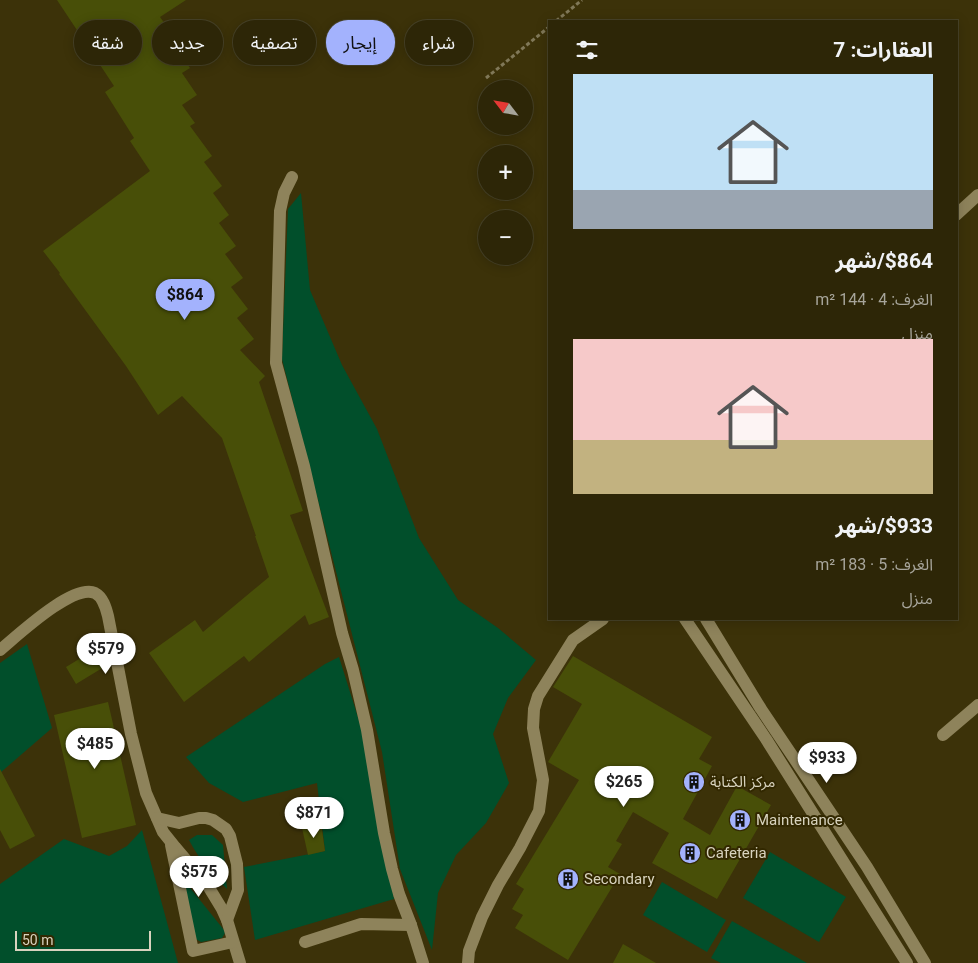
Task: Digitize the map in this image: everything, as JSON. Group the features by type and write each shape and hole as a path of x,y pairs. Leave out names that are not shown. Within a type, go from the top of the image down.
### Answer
{"street":[{"path":"292,177 284,193 280,211 276,363 304,466 336,607 367,730 384,833 392,868 423,963"},
{"path":"958,213 978,195"},
{"path":"0,650 32,623 72,596 89,591 97,594 102,600 108,616 131,734 146,793 164,832 208,886 222,909 240,963"},
{"path":"468,963 469,951 482,917 539,811 543,780 533,728 534,709 538,696 573,640 602,620"},
{"path":"686,620 766,740 907,963"},
{"path":"707,620 761,709 867,867 925,963"},
{"path":"944,735 978,704"},
{"path":"157,818 179,823 206,818 213,820 226,829 230,836 237,864 238,890 227,920"},
{"path":"171,842 193,951 233,942"},
{"path":"305,942 361,924 411,925"}],"path":[{"path":"557,20 582,0"},
{"path":"486,78 548,28"}],"green space":[{"path":"301,193 310,290 342,365 377,429 419,538 458,600 498,628 536,660 508,698 493,734 509,783 486,823 456,855 438,893 432,950 400,869 382,752 282,359 288,209"},
{"path":"27,644 52,728 0,773 0,663"},
{"path":"339,657 366,743 394,899 255,940 244,867 325,851 317,783 243,802 209,783 186,757 325,664"},
{"path":"142,830 178,963 0,963 0,884 64,839 109,856 127,846"},
{"path":"197,835 212,835 223,845 227,889 206,866 189,840"},
{"path":"770,852 846,897 819,942 743,898"},
{"path":"183,879 224,930 225,933 222,938 201,942 194,938"},
{"path":"662,882 726,920 707,952 643,915"},
{"path":"732,921 807,963 721,963 711,958"}],"building":[{"path":"57,0 186,0 160,17 162,20 152,20 152,65 188,65 190,68 182,73 197,95 182,105 195,123 190,126 212,156 204,162 222,186 213,193 229,215 219,223 236,246 225,254 243,278 231,287 248,309 237,318 254,339 240,350 265,376 259,382 303,511 290,515 329,617 309,625 305,615 249,662 244,656 184,702 149,653 195,620 203,632 269,577 222,438 182,396 158,415 126,366 43,251 150,171 130,141 134,138 105,92 114,86 100,65 142,65 142,20 74,20 74,26"},
{"path":"94,650 104,667 76,684 66,667"},
{"path":"573,656 712,737 699,759 712,766 683,819 710,835 737,786 771,805 717,899 652,863 669,833 633,812 616,841 622,844 608,867 620,874 568,960 515,928 523,915 512,909 524,889 516,884 579,780 548,762 582,704 553,687"},
{"path":"108,702 136,825 82,838 54,715"},
{"path":"0,769 35,836 10,849 0,830"},
{"path":"321,823 325,851 308,855 302,828"},
{"path":"623,944 656,963 613,963"}],"place":[{"name":"مركز الكتابة","path":"694,782"},
{"name":"Maintenance","path":"740,820"},
{"name":"Cafeteria","path":"690,853"},
{"name":"Secondary","path":"568,879"}]}
